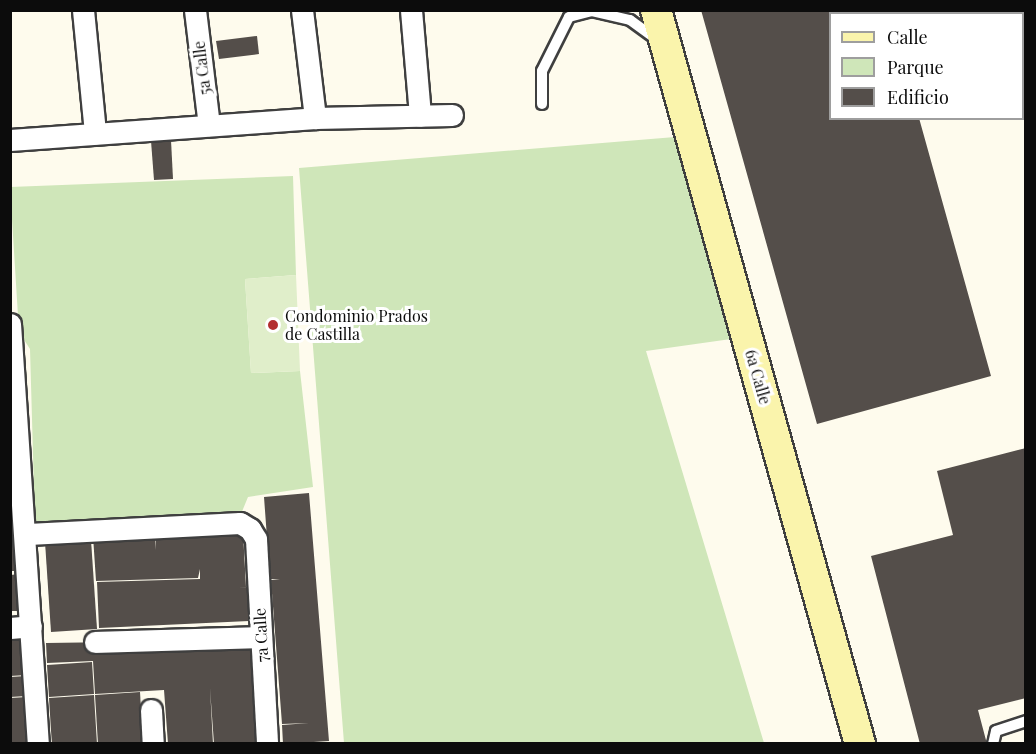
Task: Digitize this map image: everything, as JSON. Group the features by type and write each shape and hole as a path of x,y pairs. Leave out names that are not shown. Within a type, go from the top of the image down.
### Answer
{"main road":[{"name":"6a Calle","path":"656,10 860,744"}],"street":[{"path":"83,10 95,133"},
{"name":"5a Calle","path":"195,10 209,125"},
{"path":"302,10 315,118"},
{"path":"411,10 420,116"},
{"path":"10,140 315,118 452,115"},
{"path":"10,324 28,534 21,627 38,744"},
{"name":"7a Calle","path":"28,534 240,523 250,529 256,538 267,744"},
{"path":"95,642 261,637"},
{"path":"151,710 153,744"}],"lane":[{"path":"559,10 569,17"},
{"path":"542,104 542,71 569,17 591,11 630,20 666,46"},
{"path":"993,744 996,730 1026,721"}],"green space":[{"path":"675,137 731,339 646,351 764,743 344,743 299,168"},
{"name":"Condominio Prados de Castilla","path":"293,176 296,275 245,279 251,373 300,371 313,487 248,497 241,514 35,524 30,349 19,332 10,187"},
{"name":"Condominio Prados de Castilla","path":"296,275 300,371 251,373 245,279"}],"building":[{"path":"701,10 888,10 829,12 829,120 920,120 991,376 817,424"},
{"path":"1012,10 1026,10 1026,55 1024,12"},
{"path":"257,36 259,54 219,59 216,41"},
{"path":"171,140 173,179 154,180 151,141"},
{"path":"10,441 18,537 10,538"},
{"path":"1026,448 1026,698 978,710 987,744 920,744 871,556 953,535 937,471"},
{"path":"309,493 329,741 283,744 282,725 309,723 282,724 271,580 280,579 270,579 264,497"},
{"path":"243,532 246,587 238,588 247,587 249,621 99,628 97,582 200,579 200,569 198,578 96,581 93,536 155,534 155,550 156,534"},
{"path":"18,538 21,571 10,571 10,539"},
{"path":"91,540 97,629 51,632 45,542"},
{"path":"20,574 22,611 10,611 10,575"},
{"path":"25,638 27,675 10,676 10,639"},
{"path":"257,640 259,744 214,744 210,688 213,744 168,744 164,690 95,694 93,661 47,663 46,643"},
{"path":"92,662 94,694 49,697 47,665"},
{"path":"26,676 27,696 10,697 10,677"},
{"path":"140,692 143,744 98,744 95,695"},
{"path":"94,695 97,744 52,744 49,698"},
{"path":"27,697 30,744 10,744 10,698"}],"place":[{"name":"Condominio Prados de Castilla","path":"273,325"}]}
